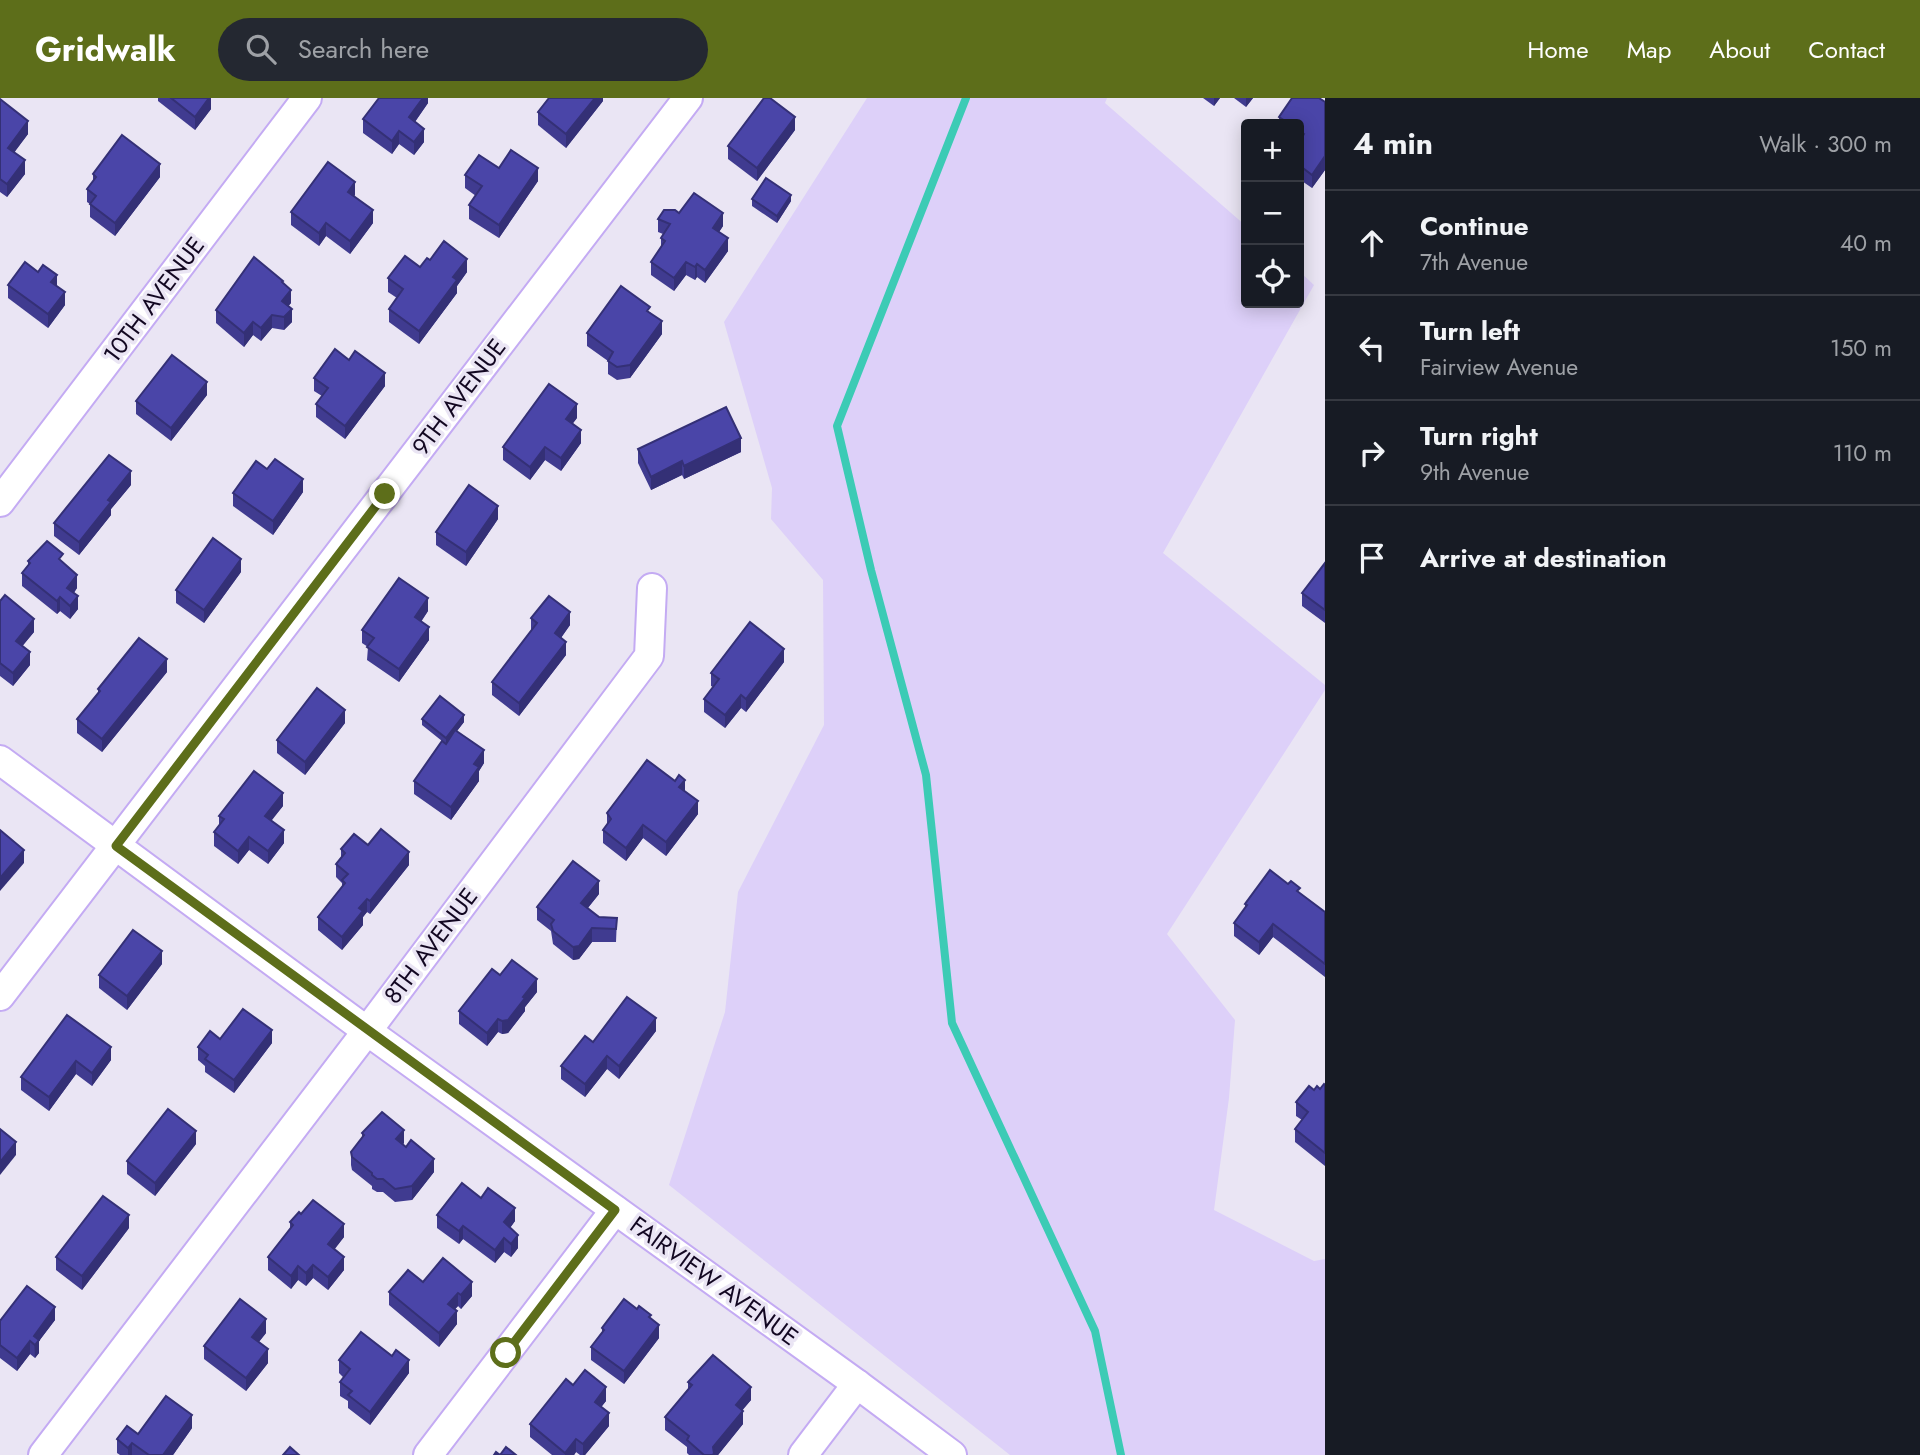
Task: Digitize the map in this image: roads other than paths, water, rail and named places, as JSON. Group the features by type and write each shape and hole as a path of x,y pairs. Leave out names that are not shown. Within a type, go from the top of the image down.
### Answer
{"street":[{"name":"10TH AVENUE","path":"0,502 307,98"},
{"name":"9TH AVENUE","path":"0,996 688,98"},
{"name":"8TH AVENUE","path":"43,1455 649,656 652,588"},
{"name":"FAIRVIEW AVENUE","path":"0,760 367,1031 952,1455"},
{"path":"428,1455 615,1210"},
{"path":"803,1455 857,1384"}],"waterway":[{"path":"966,98 837,426 871,570 926,775 952,1023 1095,1331 1121,1455"}]}
